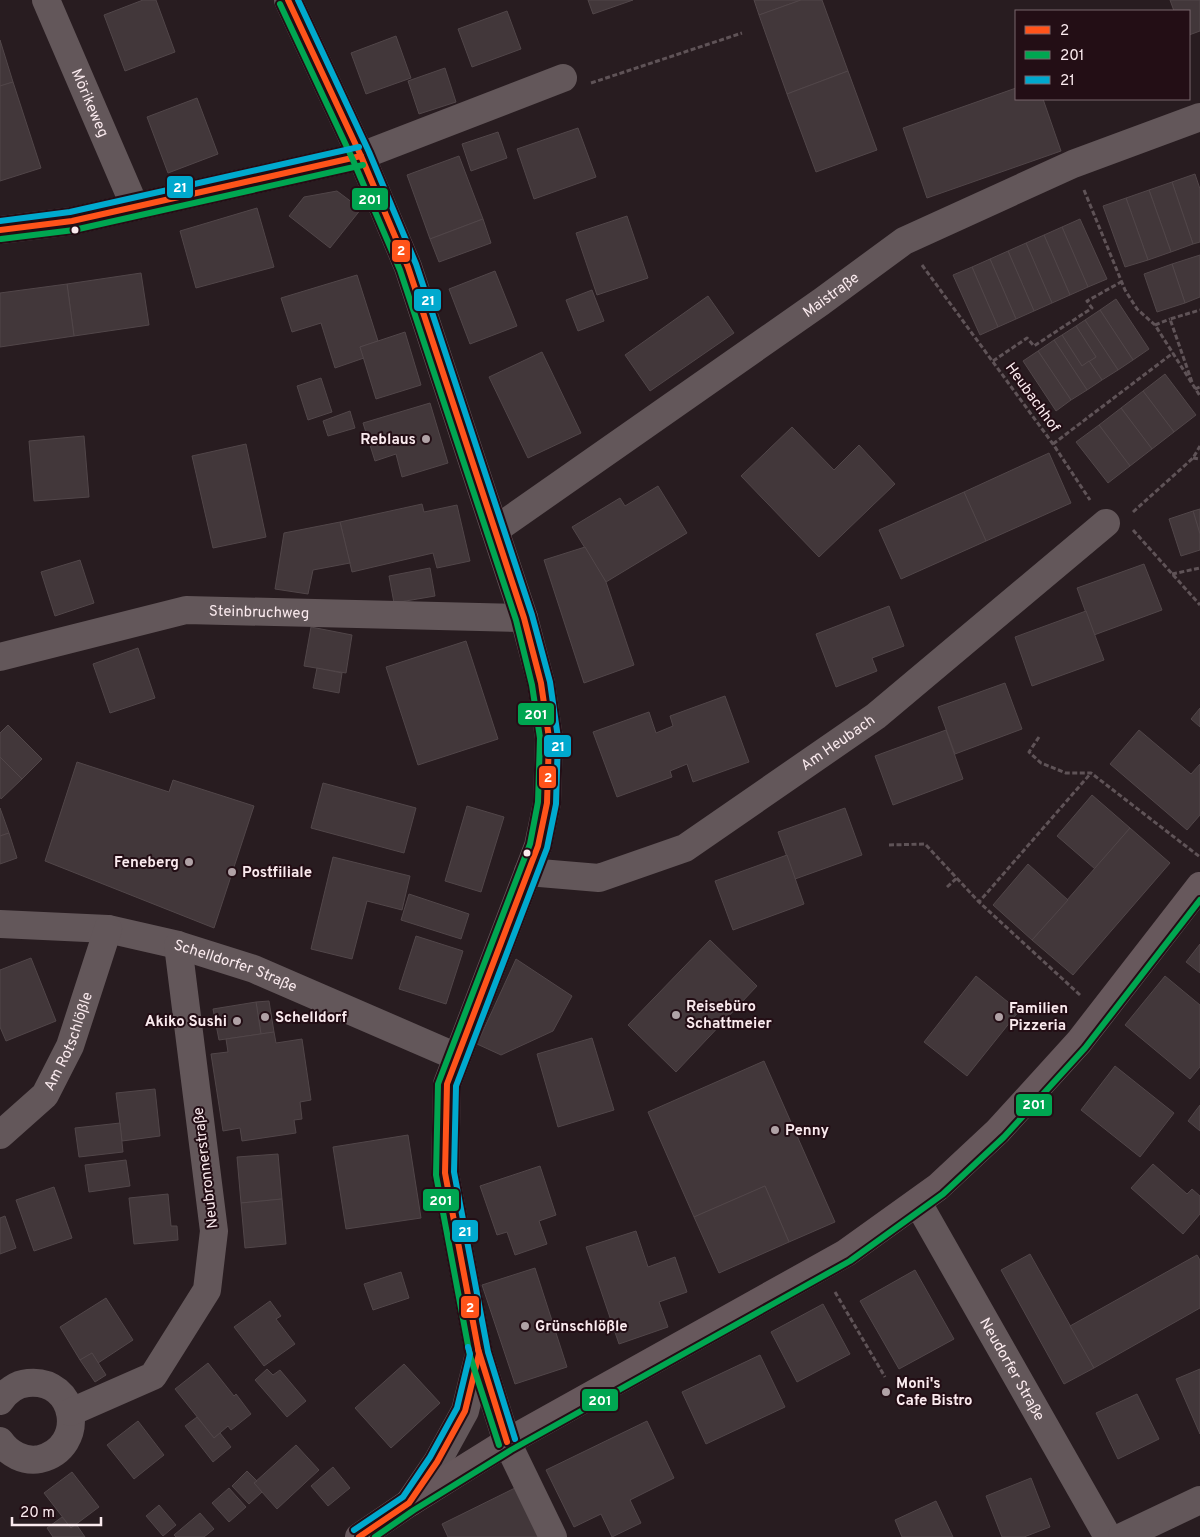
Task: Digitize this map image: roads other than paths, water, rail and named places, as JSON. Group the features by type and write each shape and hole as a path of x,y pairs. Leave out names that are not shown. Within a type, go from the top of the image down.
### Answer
{"main road":[{"path":"358,1537 507,1442 846,1253 918,1203 998,1131 1079,1042 1200,886"}],"street":[{"name":"Mörikeweg","path":"46,0 135,207"},
{"path":"288,0 361,156 408,267 524,618 541,683 549,738 547,803 538,846 447,1084 445,1173 479,1354 507,1442 553,1537"},
{"path":"0,230 72,221 361,156 563,78"},
{"name":"Maistraße","path":"494,530 821,302 904,241 1073,164 1200,117"},
{"name":"Am Heubach","path":"528,872 599,878 685,848 876,716 1115,521"},
{"name":"Steinbruchweg","path":"0,658 186,610 524,618"},
{"name":"Schelldorfer Straße","path":"0,924 108,929 178,945 254,968 458,1057"},
{"name":"Am Rotschlößle","path":"0,1135 45,1095 70,1046 108,929"},
{"name":"Neubronnerstraße","path":"71,1412 153,1376 207,1290 214,1232 178,945"},
{"name":"Neudorfer Straße","path":"918,1203 1108,1537"},
{"path":"409,1503 437,1462 465,1411 479,1354"},
{"path":"0,1401 13,1388 24,1383 36,1382 48,1385 58,1391 66,1401 71,1412 72,1426 68,1438 60,1449 48,1457 35,1460 22,1458 10,1452 0,1441"},
{"path":"1122,1537 1200,1500"}],"place":[{"name":"Reblaus","path":"426,439"},
{"name":"Feneberg","path":"189,862"},
{"name":"Postfiliale","path":"232,872"},
{"name":"Reisebüro Schattmeier","path":"676,1015"},
{"name":"Schelldorf","path":"265,1017"},
{"name":"Familien Pizzeria","path":"999,1017"},
{"name":"Akiko Sushi","path":"237,1021"},
{"name":"Penny","path":"775,1130"},
{"name":"Grünschlößle","path":"525,1326"},
{"name":"Moni's Cafe Bistro","path":"886,1392"}]}
